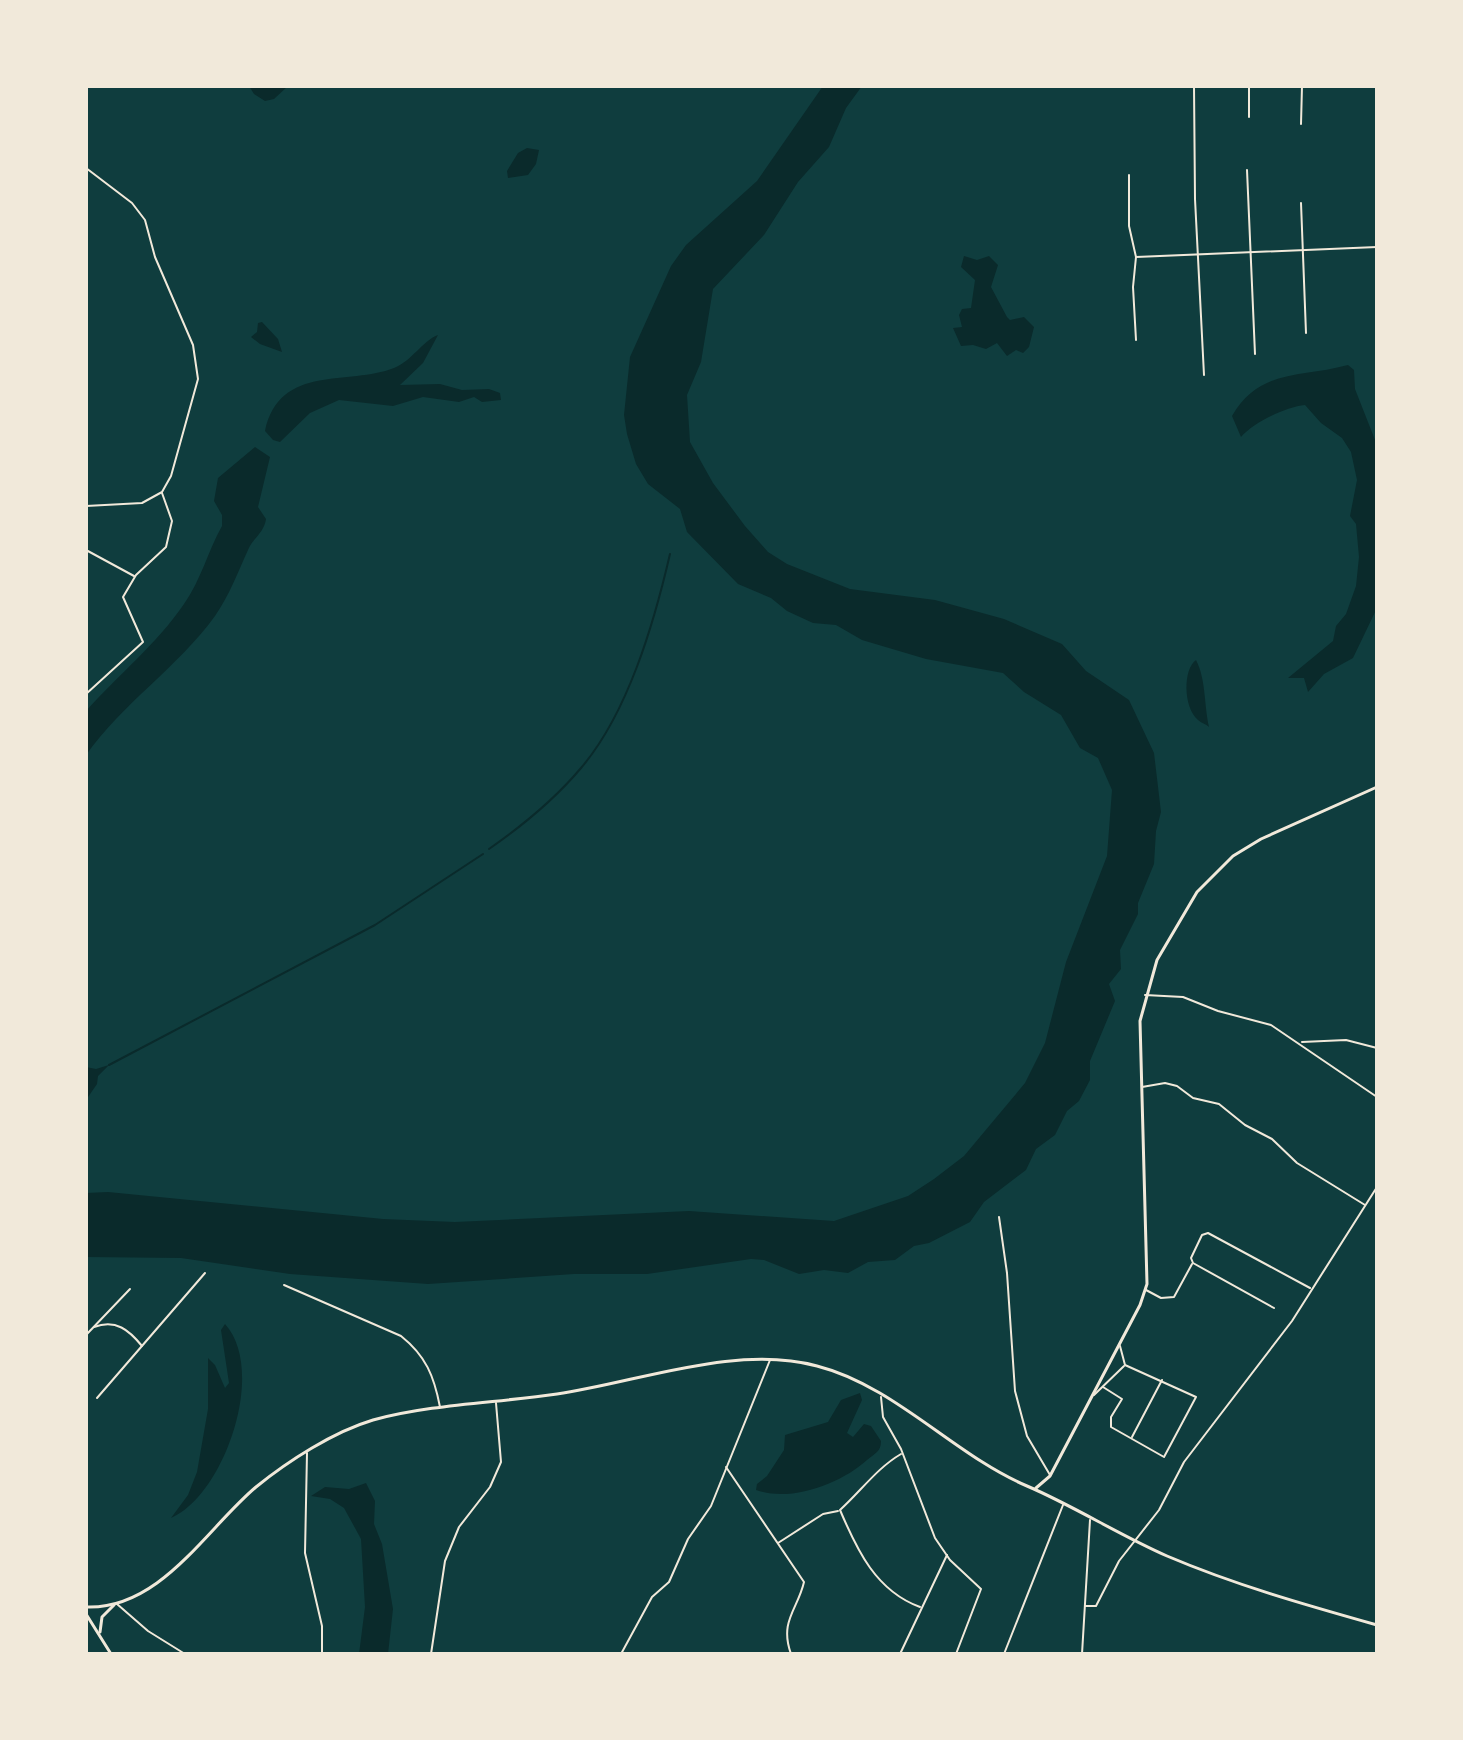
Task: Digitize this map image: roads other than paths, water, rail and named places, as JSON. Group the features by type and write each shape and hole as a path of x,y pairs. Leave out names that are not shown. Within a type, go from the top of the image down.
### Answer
{"street":[{"path":"1194,86 1204,375"},
{"path":"1249,86 1249,117"},
{"path":"1301,124 1302,86"},
{"path":"86,168 140,212 197,363 194,406 171,476 162,492 142,503 86,506"},
{"path":"1247,170 1255,354"},
{"path":"1129,175 1129,226 1136,257 1133,287 1136,340"},
{"path":"1301,203 1306,333"},
{"path":"1136,257 1377,247"},
{"path":"86,694 143,642 123,597 135,577 158,555 169,539 172,521 162,492"},
{"path":"86,550 135,577"},
{"path":"1036,1488 1050,1476 1146,1290 1149,1263 1140,1021 1152,972 1172,930 1215,873 1261,839 1377,787"},
{"path":"1145,995 1183,997 1218,1011 1271,1025 1301,1042 1377,1097"},
{"path":"1301,1042 1346,1040 1377,1048"},
{"path":"1141,1087 1165,1083 1177,1086 1193,1098 1219,1104 1245,1125 1272,1139 1297,1163 1365,1205"},
{"path":"1085,1606 1096,1606 1119,1561 1159,1510 1184,1462 1265,1358 1377,1187"},
{"path":"999,1217 1007,1273 1015,1391 1027,1436 1050,1476"},
{"path":"1146,1290 1161,1298 1174,1297 1193,1263 1195,1247 1202,1235 1208,1233 1312,1289"},
{"path":"1193,1263 1274,1308"},
{"path":"97,1398 205,1273"},
{"path":"284,1285 389,1330 413,1345 434,1376 440,1408"},
{"path":"86,1335 130,1289"},
{"path":"93,1327 103,1323 120,1325 143,1347"},
{"path":"1119,1345 1125,1365"},
{"path":"100,1635 102,1617 116,1604 159,1582 254,1489 307,1453 369,1421 440,1408 604,1387 720,1363 770,1359 827,1369 881,1397 1026,1485 1135,1542 1246,1587 1377,1625"},
{"path":"621,1654 652,1597 669,1582 688,1539 711,1506 770,1359"},
{"path":"1094,1395 1125,1365"},
{"path":"1103,1387 1122,1399 1111,1417 1111,1427 1164,1457 1196,1397 1125,1365"},
{"path":"1132,1439 1162,1380"},
{"path":"881,1397 883,1417 902,1454 919,1503 947,1555 981,1589 956,1654"},
{"path":"431,1654 436,1600 446,1558 459,1527 490,1487 501,1462 496,1403"},
{"path":"307,1453 305,1553 322,1626 322,1654"},
{"path":"777,1544 823,1514 840,1510 868,1484 881,1466 902,1454"},
{"path":"726,1467 804,1582 790,1616 787,1635 791,1654"},
{"path":"1004,1654 1063,1505"},
{"path":"840,1510 853,1544 871,1570 893,1593 920,1607"},
{"path":"1082,1654 1090,1520"},
{"path":"900,1654 947,1555"},
{"path":"86,1607 116,1604 148,1631 185,1654"},
{"path":"86,1614 111,1654"}],"water":[{"path":"249,86 288,86 274,99 265,101 254,94"},
{"path":"823,86 862,86 846,108 829,147 798,182 764,235 713,289 701,362 687,395 690,442 713,483 745,526 768,552 787,564 850,589 935,600 1004,619 1062,644 1086,671 1129,700 1154,753 1161,812 1156,831 1154,864 1138,903 1138,914 1120,950 1121,969 1109,984 1115,1001 1090,1061 1090,1080 1079,1101 1067,1111 1055,1135 1036,1149 1026,1170 984,1202 970,1222 929,1243 914,1246 895,1260 868,1262 848,1273 824,1270 799,1274 764,1260 751,1259 647,1274 574,1274 428,1284 290,1274 181,1258 86,1257 86,1193 108,1192 383,1219 455,1222 689,1211 834,1221 908,1196 934,1179 964,1156 1025,1083 1045,1043 1066,962 1107,856 1112,790 1098,758 1080,748 1061,715 1024,692 1003,673 926,659 862,640 836,625 813,623 787,611 771,598 738,584 687,532 680,509 648,484 636,464 627,434 624,415 630,357 671,266 686,245 757,181"},
{"path":"527,148 539,150 536,164 528,175 508,178 507,171 518,153"},
{"path":"964,256 977,260 989,256 998,265 991,287 1007,317 1010,320 1024,317 1034,327 1029,347 1023,353 1016,350 1007,356 997,343 986,349 973,345 961,346 953,328 962,327 959,315 962,309 971,308 975,280 961,267"},
{"path":"262,322 278,339 282,352 251,337 257,332 258,323"},
{"path":"438,335 423,363 400,385 440,384 462,390 489,389 500,393 501,400 482,402 474,397 459,402 423,397 393,406 339,400 310,413 280,442 273,440 265,431 273,410 285,395 301,386 394,368"},
{"path":"1348,365 1354,370 1355,389 1377,445 1377,608 1353,658 1324,674 1308,692 1304,678 1288,678 1333,641 1336,626 1346,614 1356,586 1359,557 1356,524 1350,516 1357,480 1351,452 1342,438 1321,423 1305,405 1271,416 1241,437 1232,416 1243,401 1269,382"},
{"path":"255,447 270,457 258,507 266,519 225,600 184,652 86,755 86,711 162,633 190,595 222,526 222,515 214,501 218,478"},
{"path":"1196,660 1209,727 1193,714 1187,698 1189,671"},
{"path":"109,1065 98,1076 97,1084 86,1100 86,1067 96,1069"},
{"path":"225,1324 237,1345 242,1370 241,1399 234,1429 223,1458 208,1484 191,1505 171,1518 188,1495 197,1472 208,1409 208,1358 215,1365 225,1388 229,1383 221,1330"},
{"path":"860,1393 862,1400 847,1433 853,1437 864,1424 871,1426 881,1441 877,1452 844,1476 815,1488 785,1494 756,1490 757,1484 767,1476 784,1450 785,1435 828,1422 841,1400"},
{"path":"366,1483 375,1501 374,1524 382,1544 393,1609 388,1654 359,1654 365,1607 361,1539 344,1508 330,1499 311,1496 325,1487 349,1489"}],"waterway":[{"path":"489,849 549,801 598,746 637,666 670,554"},
{"path":"109,1065 375,925 483,854"}]}
